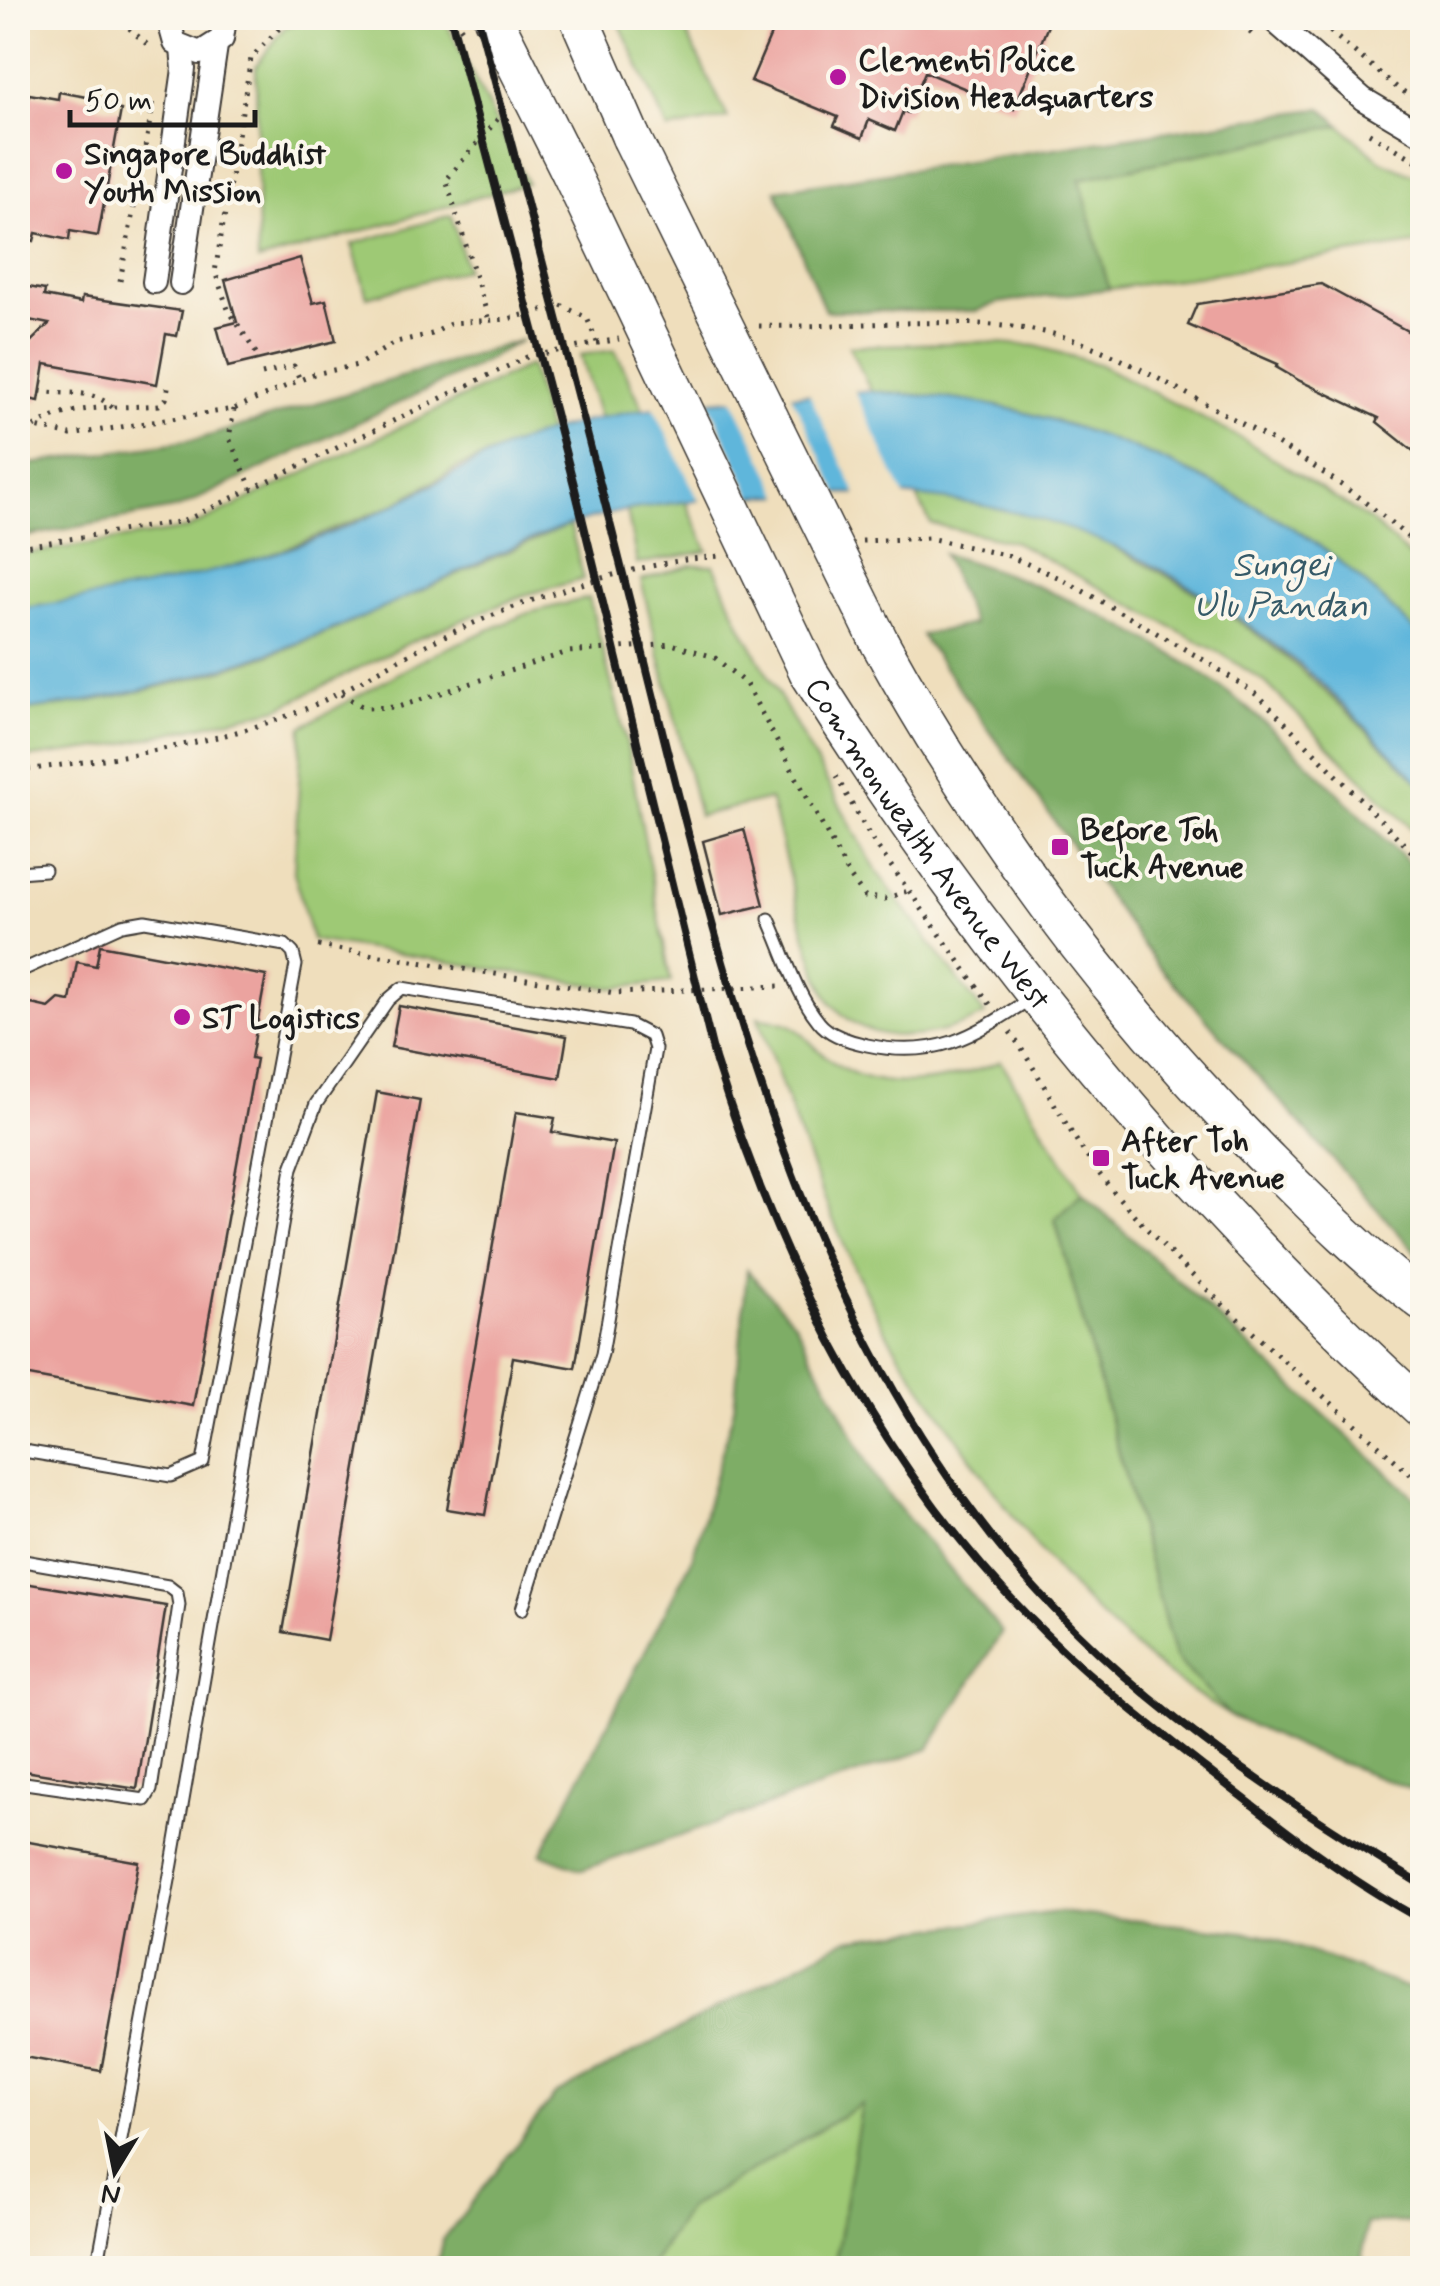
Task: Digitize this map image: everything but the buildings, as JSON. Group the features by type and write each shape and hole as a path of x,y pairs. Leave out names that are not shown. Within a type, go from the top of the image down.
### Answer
{"main road":[{"name":"Commonwealth Avenue West","path":"493,18 569,168 809,672 928,853 1195,1184 1422,1409"},
{"name":"Commonwealth Avenue West","path":"578,18 631,137 880,643 988,824 1086,954 1187,1078 1360,1254 1422,1301"},
{"path":"1360,1254 1422,1323"}],"street":[{"path":"154,282 184,69 172,53 168,18"},
{"path":"1271,18 1363,99 1422,134"},
{"path":"172,53 200,53 228,28"},
{"path":"180,282 228,28"}],"lane":[{"path":"18,872 45,870"},
{"path":"769,918 797,983 822,1026 854,1042 903,1053 952,1045 1038,994"},
{"path":"18,972 122,925 145,921 285,945 293,953 296,965 202,1462 172,1476 18,1450"},
{"path":"97,2268 172,1864 292,1168 316,1104 388,1000 402,988 630,1025 651,1036 655,1049 602,1354 522,1609"},
{"path":"18,1560 168,1586 176,1593 180,1605 152,1790 145,1800 18,1782"}],"path":[{"path":"130,18 129,28 172,53"},
{"path":"256,353 228,309 215,272 252,58 290,18"},
{"path":"1314,18 1400,90 1422,100"},
{"path":"120,281 154,94"},
{"path":"488,317 446,180 512,102"},
{"path":"18,423 70,435 234,408 300,380 358,365 396,342 432,334 452,323 488,317 508,320 561,305 587,318 597,342"},
{"path":"262,374 294,366 300,380"},
{"path":"34,427 54,414 79,408 158,405 166,399 169,382"},
{"path":"40,391 73,397 86,392 99,394 114,409"},
{"path":"234,408 229,438 252,489"},
{"path":"856,542 929,538 967,544 1062,579 1260,697 1422,862"},
{"path":"18,771 111,758 284,718 341,694 428,644 526,602 691,558 729,555"},
{"path":"341,694 365,708 398,707 568,652 672,644 714,656 746,684 850,877 866,897 885,899 906,891"},
{"path":"832,769 906,891 1000,1018 1048,1091 1068,1132 1164,1247 1422,1484"},
{"path":"318,946 615,993 737,985 769,988 797,983"}],"green space":[{"path":"307,18 444,18 527,183 258,261 256,66 285,27"},
{"path":"617,18 679,18 728,118 668,130"},
{"path":"1322,108 1340,125 1080,179 1109,289 997,303 977,311 825,311 776,190"},
{"path":"1340,125 1381,161 1422,178 1422,243 1109,289 1079,179"},
{"path":"451,215 466,269 367,297 352,244"},
{"path":"522,340 470,369 179,508 18,538 18,466 199,439"},
{"path":"984,342 1036,346 1098,364 1246,441 1372,522 1422,568 1422,638 1334,556 1234,494 1163,460 1052,420 979,403 871,391 849,346"},
{"path":"615,350 644,411 600,420 580,355"},
{"path":"530,365 548,432 459,467 389,507 263,558 142,591 18,609 18,555 187,529"},
{"path":"916,495 1011,510 1075,527 1218,607 1322,688 1422,785 1422,839 1266,683 1222,654 1015,542 931,524"},
{"path":"685,500 708,551 637,564 627,510"},
{"path":"570,525 584,579 524,595 421,637 279,708 109,747 18,759 18,711 144,690 268,655 348,624"},
{"path":"943,554 1019,579 1099,614 1210,679 1288,744 1422,876 1422,1259 1155,962 921,635 973,624"},
{"path":"691,565 714,565 741,626 877,872 985,1015 947,1030 907,1036 868,1030 850,1020 834,1006 816,969 770,799 699,816 641,580"},
{"path":"589,598 626,739 671,982 612,988 312,940 294,872 302,727 433,654 528,613"},
{"path":"758,1017 796,1028 842,1068 886,1082 910,1083 957,1076 1001,1061 1082,1193 1055,1220 1175,1657 1230,1716 1144,1655 1071,1586 1008,1509 906,1364 865,1291 831,1214"},
{"path":"1082,1193 1422,1504 1422,1793 1305,1750 1230,1716 1175,1657 1055,1219"},
{"path":"747,1270 795,1323 877,1481 1002,1632 929,1749 582,1870 541,1854 692,1559 734,1408"},
{"path":"1058,1912 1261,1934 1422,1993 1422,2222 1366,2223 1362,2268 834,2268 862,2104 687,2209 650,2268 436,2268 442,2241 555,2095 847,1939"},
{"path":"864,2103 834,2268 650,2268 687,2209"}],"water":[{"name":"Sungei Ulu Pandan","path":"871,391 997,406 1089,432 1163,460 1234,494 1318,544 1422,638 1422,785 1312,675 1235,616 1176,578 1117,548 1056,524 928,497 858,493 702,500 596,517 541,536 372,613 265,654 143,690 18,711 18,609 161,584 300,545 390,507 506,448 587,421 708,401"}],"pier":[{"path":"853,387 906,500 858,497 807,389"},
{"path":"789,390 840,497 783,500 730,393"},
{"path":"706,396 755,502 701,505 652,404"}],"railway":[{"path":"451,18 574,485 715,1059 741,1135 802,1284 879,1425 924,1492 1027,1615 1136,1714 1284,1829 1422,1920"},
{"path":"478,18 734,999 773,1120 819,1238 873,1352 937,1460 1013,1563 1103,1657 1152,1700 1257,1779 1422,1885"}],"place":[{"name":"Clementi Police Division Headquarters","path":"838,77"},
{"name":"Singapore Buddhist Youth Mission","path":"64,171"},
{"name":"Before Toh Tuck Avenue","path":"1060,847"},
{"name":"ST Logistics","path":"182,1017"},
{"name":"After Toh Tuck Avenue","path":"1101,1158"}]}
